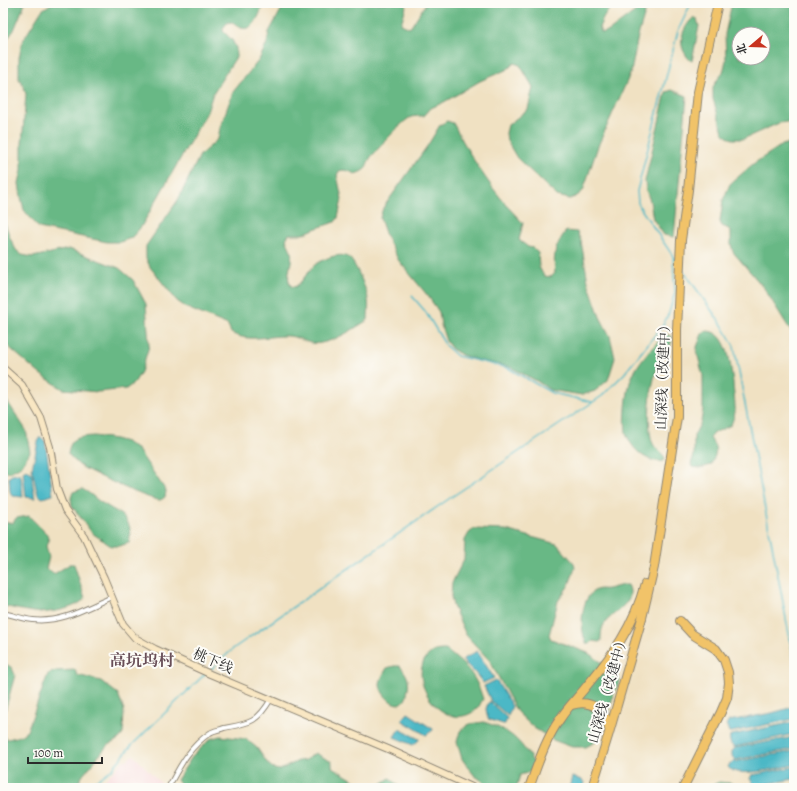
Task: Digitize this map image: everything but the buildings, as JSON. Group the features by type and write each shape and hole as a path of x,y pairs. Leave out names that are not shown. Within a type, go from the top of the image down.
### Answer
{"highway":[{"name":"山深线（改建中）","path":"592,788 610,733 644,611 654,567 676,417 677,330 681,240 688,190 698,92 718,3"},
{"path":"529,788 538,761 561,717 612,653 630,625 644,588 660,526"},
{"path":"680,621 692,634 716,649 724,660 728,672 729,683 727,698 684,788"},
{"path":"571,705 580,702 588,703 603,712 608,721 610,733"}],"main road":[{"name":"桃下线","path":"3,368 22,385 40,418 50,447 60,498 65,510 84,536 99,566 123,624 130,633 141,642 203,671 388,749 474,788"}],"street":[{"path":"3,613 33,620 51,620 75,614 112,597"},
{"path":"168,788 187,754 211,732 247,723 258,718 264,712 271,699"}],"shaded area":[{"path":"133,755 164,786 163,788 94,788 103,782 124,760 126,761"}],"green space":[{"path":"3,3 25,3 14,30 3,45"},
{"path":"52,3 264,3 259,16 250,27 241,28 231,22 227,23 223,28 223,31 232,40 236,48 236,57 213,93 207,112 141,227 131,238 120,242 107,242 39,228 24,210 19,183 22,170 22,144 26,94 19,79 19,58 22,42 42,10"},
{"path":"285,3 407,3 401,24 410,28 426,3 616,3 608,11 602,21 599,28 602,33 609,31 645,4 647,6 638,36 631,72 598,146 583,191 577,196 570,199 557,196 517,158 507,141 506,133 508,125 528,109 533,87 520,65 514,63 508,69 480,81 431,108 424,116 411,117 390,136 371,157 363,171 355,174 343,170 339,171 337,175 342,199 338,218 335,222 303,234 289,234 286,239 292,256 288,278 291,286 295,287 316,264 327,258 340,255 348,257 354,264 360,276 367,295 368,320 339,337 317,344 289,336 245,338 231,333 228,325 187,308 177,301 150,267 146,258 146,246 178,200 200,155 218,139 220,128 233,92 259,60 267,43 269,32"},
{"path":"732,3 794,3 794,121 779,123 743,139 733,139 727,137 723,132 713,99 713,87 723,73 726,60 725,34"},
{"path":"694,17 697,19 699,26 692,61 683,50 682,35 687,25"},
{"path":"672,90 687,96 674,237 664,235 653,219 645,181 666,92"},
{"path":"447,121 453,123 484,176 502,200 523,223 519,240 528,247 533,248 538,253 539,267 544,276 551,277 555,273 554,261 557,246 566,231 577,232 581,241 588,282 600,317 610,336 615,358 608,380 595,391 582,395 550,390 537,381 510,367 477,360 462,355 452,349 446,341 439,312 428,296 399,261 386,236 380,218 383,208 428,145 440,125"},
{"path":"794,142 794,336 764,288 733,252 731,232 729,229 722,226 720,222 723,200 730,184 753,164 782,145"},
{"path":"3,217 16,250 22,255 33,257 69,249 119,268 133,280 146,304 149,346 141,372 134,383 126,389 98,392 63,389 40,374 3,342"},
{"path":"705,331 713,332 724,342 729,358 733,382 735,409 731,425 712,434 710,438 716,451 711,465 700,468 692,467 691,464 694,455 694,436 701,422 703,409 703,376 697,347 702,334"},
{"path":"665,335 669,335 672,339 667,353 659,364 656,372 652,388 649,419 653,444 665,458 664,461 658,461 651,460 640,454 635,449 628,438 625,426 627,398 631,379 645,356"},
{"path":"3,395 26,430 30,452 21,466 10,472 3,471"},
{"path":"94,436 126,442 138,450 166,491 165,497 160,500 134,492 78,464 68,454 71,444 76,439"},
{"path":"82,489 124,518 130,528 129,543 119,546 111,546 92,533 72,506 71,498 73,492"},
{"path":"29,516 47,534 49,541 46,546 49,557 46,569 54,574 70,564 74,564 85,598 81,602 61,610 40,612 26,611 3,606 3,522 13,523 16,518"},
{"path":"474,529 506,530 557,544 574,563 575,568 569,585 558,601 549,635 551,639 588,653 617,673 620,681 613,696 605,729 597,741 586,747 572,747 553,740 534,728 517,712 490,661 466,635 453,606 451,596 452,583 464,559 465,540 469,533"},
{"path":"628,585 630,591 627,601 604,625 601,641 593,641 590,644 587,644 584,638 582,615 587,600 596,590 608,589"},
{"path":"438,650 446,650 473,676 483,699 477,709 464,716 451,715 440,710 430,700 424,688 421,675 423,663 431,653"},
{"path":"3,662 12,668 15,675 3,718"},
{"path":"400,666 406,674 408,680 406,698 399,704 387,698 380,685 381,678 387,668"},
{"path":"75,670 77,675 101,681 118,694 124,710 123,734 119,739 107,746 83,775 75,788 3,788 3,736 8,739 20,736 27,731 48,674 56,671"},
{"path":"484,722 501,729 514,737 524,748 534,763 530,772 520,775 516,788 492,788 474,775 462,759 457,742 460,731 469,724"},
{"path":"220,736 246,739 257,748 268,764 274,769 280,770 298,761 306,760 315,753 332,762 332,767 355,781 356,788 183,788 177,780 192,757 210,739"},
{"path":"390,778 400,788 375,788"},
{"path":"719,782 731,783 740,788 706,788"}],"water":[{"path":"39,438 42,438 45,441 53,495 42,498 38,494 36,488 32,468"},
{"path":"27,470 32,473 35,498 26,497 23,472"},
{"path":"18,474 21,476 23,497 12,496 10,491 9,477"},
{"path":"477,651 494,678 483,683 462,660"},
{"path":"496,680 512,706 508,716 491,701 484,686"},
{"path":"490,702 507,718 505,724 488,719 486,709 488,703"},
{"path":"794,707 794,719 732,732 729,732 726,724 729,721 772,713"},
{"path":"408,713 433,730 426,735 403,721 402,720"},
{"path":"794,722 794,734 734,747 730,742 730,736 732,735"},
{"path":"399,729 419,740 413,745 394,737"},
{"path":"794,737 794,749 735,760 732,756 732,751 735,748"},
{"path":"794,751 794,765 758,772 738,772 731,770 728,766 733,762"},
{"path":"794,767 794,779 754,786 750,778 752,775"},
{"path":"572,777 584,782 583,788 569,788"}],"waterway":[{"path":"677,262 641,209 638,203 637,191 678,31 691,3"},
{"path":"209,671 234,648 453,496 602,396 624,374 663,325 669,313 675,292 673,256"},
{"path":"683,270 724,328 734,346 794,660"},
{"path":"412,296 425,311 446,346 457,356 508,368 552,393 592,402"},
{"path":"87,788 112,769 132,745 206,673"}],"district":[{"name":"高坑坞村","path":"142,661"}]}
